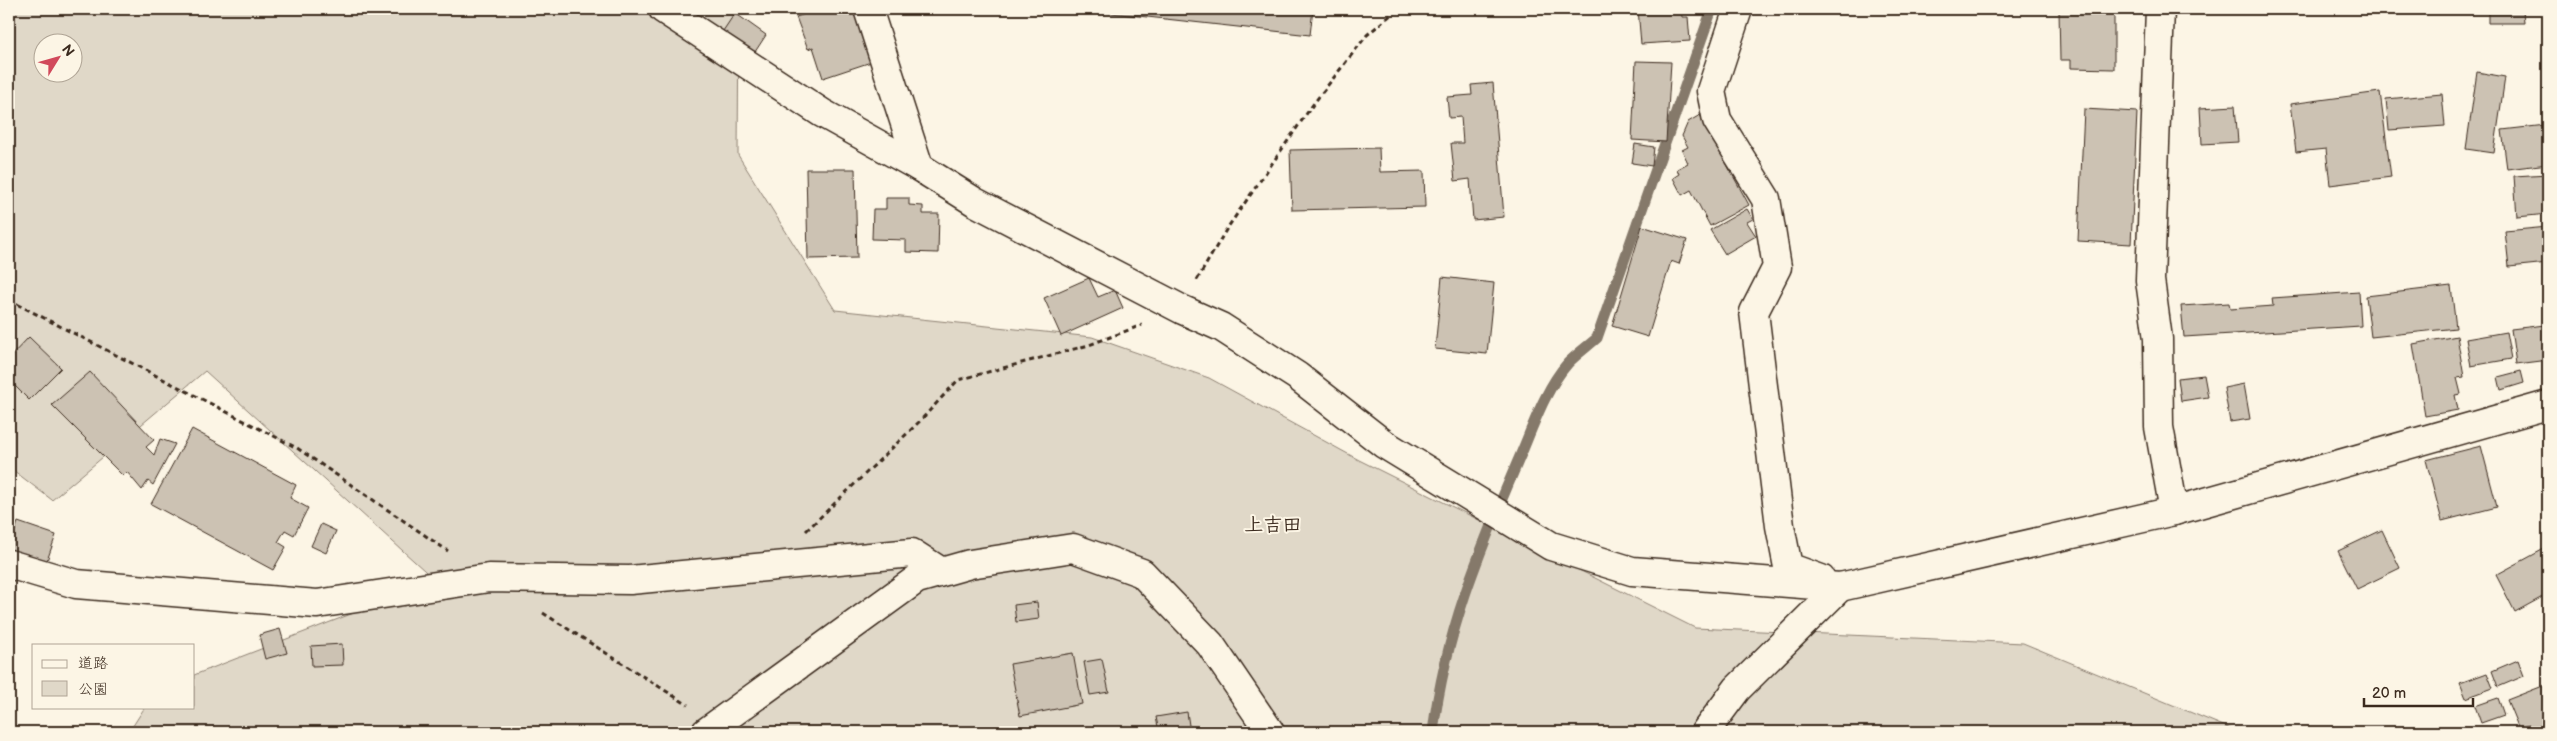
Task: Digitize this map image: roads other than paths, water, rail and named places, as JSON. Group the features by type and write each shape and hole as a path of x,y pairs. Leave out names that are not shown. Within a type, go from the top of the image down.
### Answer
{"street":[{"path":"664,9 822,113 919,167 975,202 1183,310 1221,327 1297,376 1384,444 1551,546 1632,571 1840,587 2174,511 2548,405"},
{"path":"868,9 919,167"},
{"path":"1738,9 1711,91 1717,120 1766,199 1777,267 1754,312 1780,526 1788,567 1840,587"},
{"path":"2160,9 2150,280 2158,339 2159,427 2174,511"},
{"path":"712,728 917,579 970,564 1073,548 1142,573 1210,644 1270,732"},
{"path":"9,564 76,584 317,604 489,578 630,580 912,553 940,571"},
{"path":"1705,732 1737,689 1840,587"}],"waterway":[{"path":"1433,732 1438,696 1446,661 1465,594 1477,561 1534,423 1552,385 1568,363 1597,338 1712,9"}],"district":[{"name":"上吉田","path":"1273,524"}]}
